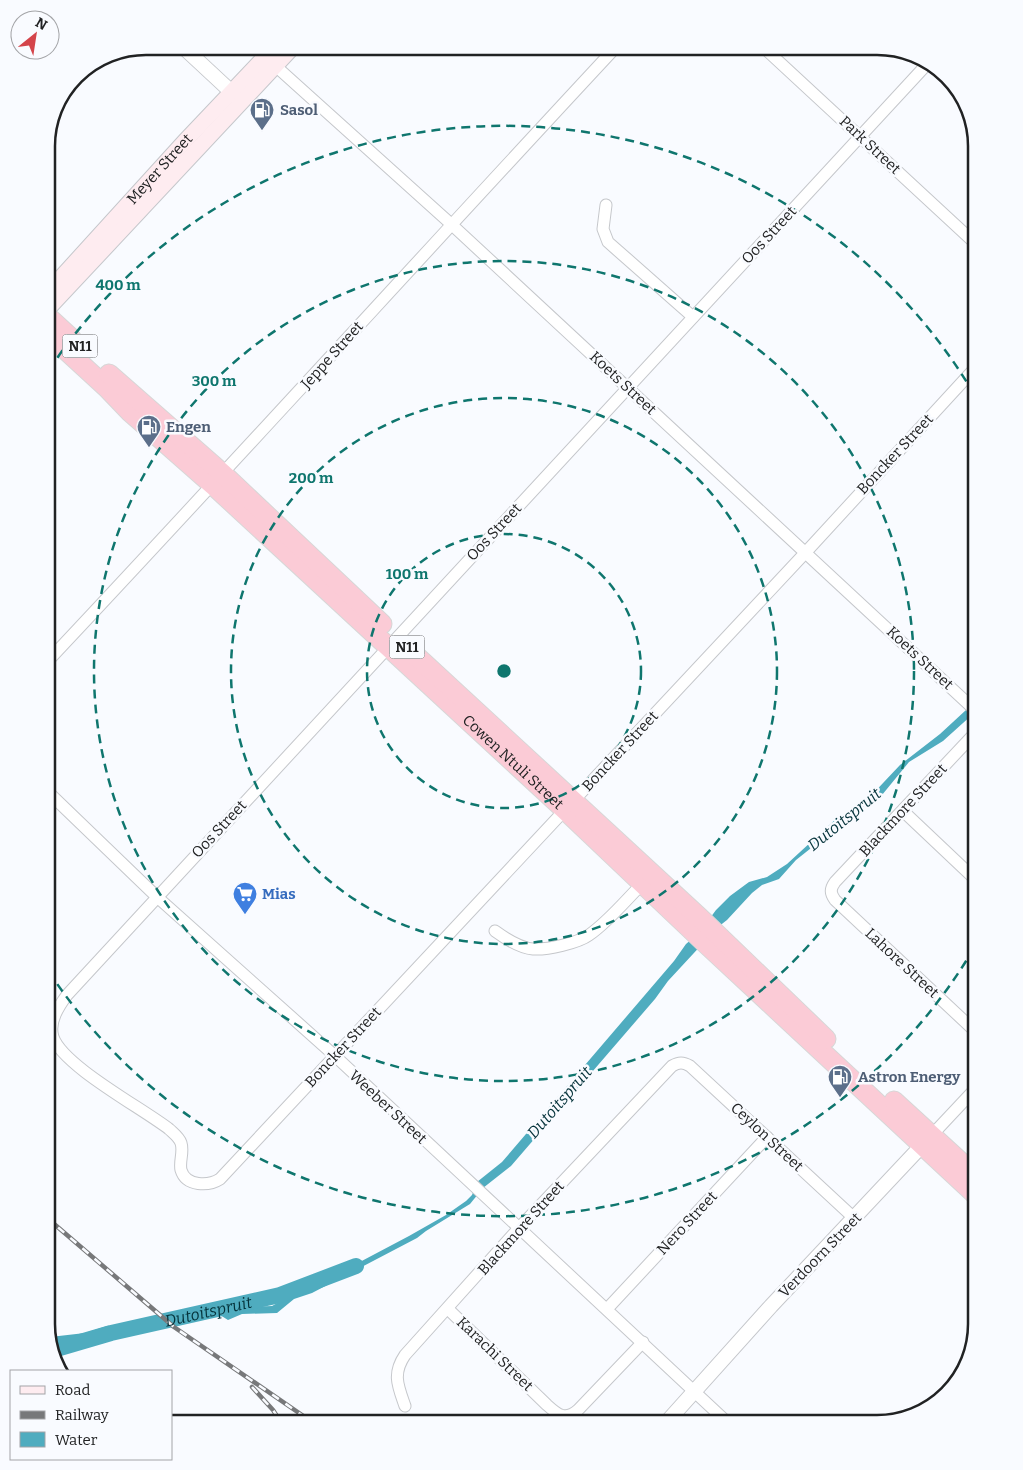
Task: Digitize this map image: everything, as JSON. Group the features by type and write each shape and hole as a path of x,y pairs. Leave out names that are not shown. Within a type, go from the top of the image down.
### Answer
{"highway":[{"name":"Cowen Ntuli Street","path":"55,322 218,480 569,805 709,938 845,1057 927,1140 968,1186"},
{"name":"Cowen Ntuli Street","path":"55,340 129,411 218,480"},
{"name":"Cowen Ntuli Street","path":"569,805 642,884 694,923"},
{"name":"Cowen Ntuli Street","path":"927,1140 968,1170"}],"main road":[{"name":"Meyer Street","path":"55,284 185,141 236,97 272,56"},
{"path":"55,303 236,97"}],"street":[{"path":"192,55 236,97"},
{"name":"Jeppe Street","path":"55,653 218,480 451,224 609,55"},
{"name":"Park Street","path":"772,55 968,236"},
{"name":"Koets Street","path":"272,56 968,703"},
{"name":"Oos Street","path":"55,1017 61,1003 156,896 923,68"},
{"path":"606,205 603,230 608,242 693,317"},
{"name":"Boncker Street","path":"220,1180 968,376"},
{"name":"Blackmore Street","path":"831,890 835,882 968,741"},
{"name":"Weeber Street","path":"55,799 156,896 335,1056 719,1415"},
{"path":"903,811 968,872"},
{"path":"495,931 517,944 533,949 555,947 579,940 588,936 642,884"},
{"name":"Lahore Street","path":"831,890 831,895 835,900 968,1025"},
{"name":"Oos Street","path":"55,1040 75,1063 177,1137 182,1145 181,1167 186,1177 200,1184 212,1184 220,1180"},
{"name":"Ceylon Street","path":"677,1063 683,1062 690,1066 854,1218"},
{"name":"Blackmore Street","path":"405,1406 397,1377 400,1361 519,1228 672,1066 677,1063"},
{"name":"Verdoorn Street","path":"673,1415 771,1306 968,1097"},
{"name":"Nero Street","path":"606,1310 767,1137"},
{"name":"Karachi Street","path":"448,1309 547,1405 561,1415"},
{"name":"Karachi Street","path":"568,1415 578,1410 643,1342"}],"water":[{"path":"966,710 968,711 968,718 943,741 909,762 882,795 834,828 796,860 779,879 762,885 752,893 668,981 655,999 511,1166 483,1188 470,1204 417,1238 312,1293 294,1299 277,1313 242,1314 228,1320 220,1315 250,1307 272,1306 409,1236 466,1201 472,1195 477,1182 502,1162 674,961 686,944 699,933 716,910 730,896 749,882 767,877 787,864 837,818 867,800 900,765 940,734"},
{"path":"107,1326 110,1337 91,1341 57,1343 56,1336 85,1333"}],"waterway":[{"name":"Dutoitspruit","path":"58,1348 111,1333 280,1295 356,1266"}],"railway":[{"path":"55,1225 174,1327 302,1415"},
{"path":"252,1387 276,1415"}],"place":[{"name":"Sasol","path":"262,131"},
{"name":"Engen","path":"149,448"},
{"name":"Mias","path":"245,915"},
{"name":"Astron Energy","path":"840,1098"}]}
